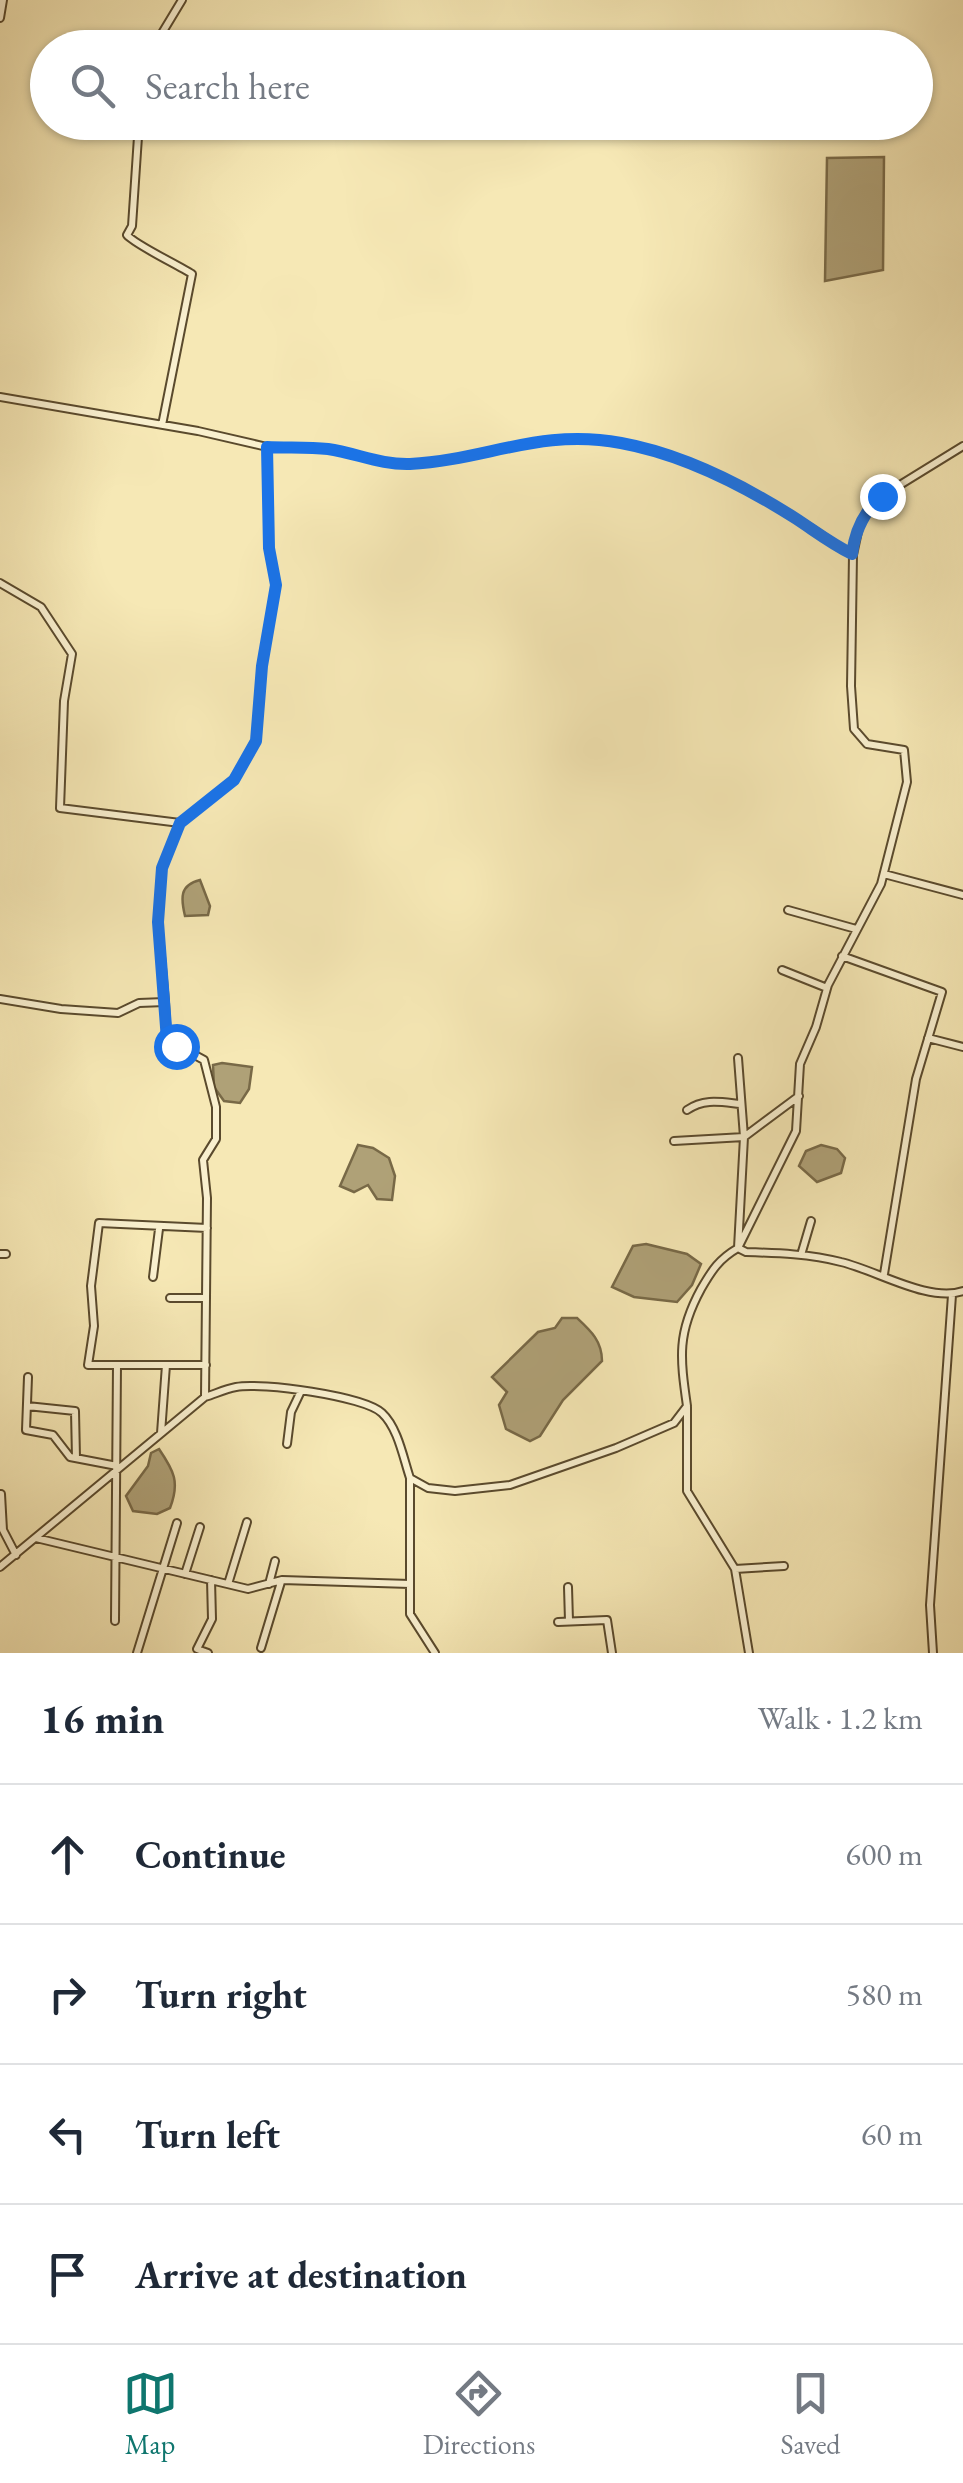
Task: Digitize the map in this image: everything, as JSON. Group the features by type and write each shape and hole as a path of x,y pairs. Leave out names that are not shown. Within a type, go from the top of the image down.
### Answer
{"street":[{"path":"0,17 3,0"},
{"path":"164,30 182,0"},
{"path":"138,140 132,226 127,235 131,242 192,274 162,425"},
{"path":"0,397 267,447 329,450 370,461 409,464 467,456 519,443 575,437 623,443 673,458 747,490 800,520 815,535 852,554"},
{"path":"749,1653 735,1570 687,1491 684,1321 718,1260 738,1248 789,1149 796,1131 800,1064 827,988 884,874 907,782 904,750 867,744 854,729 852,554 859,527 870,506 963,446"},
{"path":"206,1397 207,1228 203,1160 216,1139 216,1107 204,1060 167,1040 158,922 162,868 180,823 234,780 256,741 262,666 276,585 269,548 267,447"},
{"path":"0,583 41,606 72,654 64,701 60,808 180,823"},
{"path":"884,874 963,895"},
{"path":"788,910 856,929"},
{"path":"842,956 942,992 904,1139 884,1274"},
{"path":"782,970 827,988"},
{"path":"0,999 118,1013 139,1003 165,1002"},
{"path":"928,1038 963,1047"},
{"path":"738,1058 744,1137 738,1248"},
{"path":"674,1142 744,1137 800,1094"},
{"path":"687,1110 697,1103 740,1104"},
{"path":"801,1254 811,1221"},
{"path":"206,1365 88,1364 94,1326 91,1286 99,1224 207,1228"},
{"path":"153,1278 159,1229"},
{"path":"738,1248 842,1262 925,1292 952,1295 963,1290"},
{"path":"933,1653 930,1605 952,1295"},
{"path":"170,1298 206,1298"},
{"path":"115,1621 117,1365"},
{"path":"161,1434 166,1365"},
{"path":"28,1377 26,1430 54,1435 70,1457 117,1468"},
{"path":"0,1568 206,1397 236,1387 301,1391 379,1409 388,1420 410,1478 410,1614 434,1653"},
{"path":"287,1444 291,1412 301,1391"},
{"path":"27,1406 75,1411 76,1458"},
{"path":"410,1478 428,1488 455,1491 510,1485 674,1423 687,1406"},
{"path":"0,1494 3,1530 16,1555"},
{"path":"228,1584 247,1522"},
{"path":"137,1653 160,1568 177,1523"},
{"path":"186,1574 200,1527"},
{"path":"34,1538 248,1589 282,1580 410,1584"},
{"path":"268,1584 274,1562"},
{"path":"735,1570 784,1566"},
{"path":"208,1653 198,1649 212,1619 211,1580"},
{"path":"261,1648 282,1580"},
{"path":"568,1588 569,1622"},
{"path":"558,1622 607,1620 612,1653"}],"shaded area":[{"path":"884,157 883,270 825,281 827,158"},
{"path":"200,880 210,906 208,915 185,916 185,889"},
{"path":"213,1065 252,1067 249,1089 240,1103 224,1101 214,1087"},
{"path":"358,1145 373,1148 389,1158 395,1176 392,1200 377,1199 368,1185 354,1192 340,1186"},
{"path":"821,1145 837,1149 845,1158 841,1173 817,1182 799,1166 806,1151"},
{"path":"646,1244 687,1254 701,1264 692,1285 677,1302 634,1297 612,1287 633,1246"},
{"path":"562,1318 577,1318 587,1327 598,1342 602,1361 563,1400 540,1436 530,1441 506,1429 499,1405 507,1392 492,1377 538,1332 555,1328"},
{"path":"159,1449 174,1477 170,1508 157,1514 133,1511 126,1496 148,1466 151,1453"}],"route":[{"path":"176,1046 167,1040 158,922 162,868 180,823 234,780 256,741 262,666 276,585 269,548 267,447 329,450 370,461 409,464 467,456 519,443 575,437 623,443 673,458 747,490 800,520 815,535 852,554 859,527 870,506 882,496"}]}
